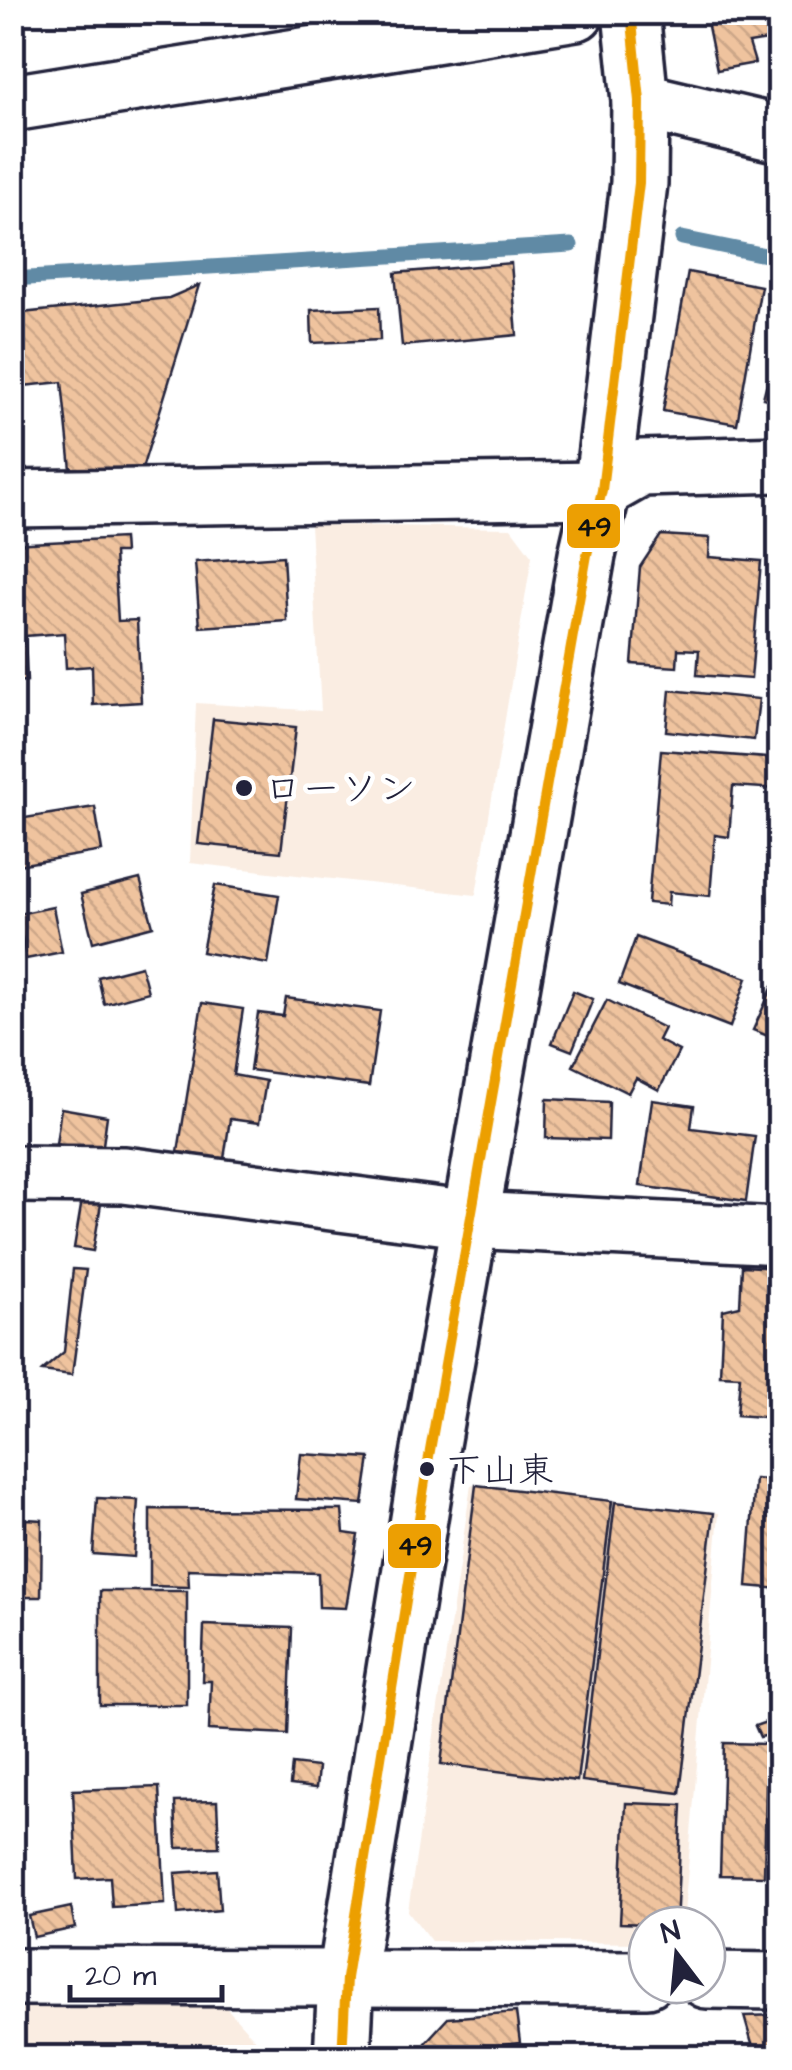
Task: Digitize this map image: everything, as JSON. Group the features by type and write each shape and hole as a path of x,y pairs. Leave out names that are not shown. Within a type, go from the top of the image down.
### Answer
{"street":[{"path":"12,103 576,12"},
{"path":"342,2058 346,1978 428,1462 587,555 602,490 639,183 640,101 632,12"},
{"path":"640,101 780,134"},
{"path":"12,499 602,490 641,468 780,464"},
{"path":"12,1174 124,1175 471,1220 780,1236"},
{"path":"12,1976 627,1979"},
{"path":"727,1980 780,1981"}],"shaded area":[{"path":"310,525 511,528 532,556 476,895 190,863 196,703 321,711"},
{"path":"471,1485 719,1513 685,1905 627,1905 627,1943 431,1941 408,1911"},
{"path":"222,2003 271,2057 13,2057 12,2006"}],"building":[{"path":"705,12 780,12 780,38 749,43 755,63 717,70"},
{"path":"511,263 517,335 402,346 395,273"},
{"path":"688,272 761,286 737,424 663,411"},
{"path":"199,285 141,472 72,479 62,382 12,387 12,314 169,298"},
{"path":"379,307 380,340 312,343 311,310"},
{"path":"780,330 780,402 763,398"},
{"path":"661,535 710,538 709,557 761,561 751,679 697,675 699,650 678,649 677,667 632,664 640,567"},
{"path":"123,538 124,553 114,553 118,621 137,620 141,702 93,705 92,666 66,668 64,633 25,636 27,681 12,682 12,544"},
{"path":"283,556 287,621 200,627 195,562"},
{"path":"670,690 759,699 754,740 666,731"},
{"path":"213,719 296,727 281,852 198,844"},
{"path":"661,750 780,759 780,808 777,789 733,786 729,837 715,835 710,896 669,892 668,905 648,903"},
{"path":"95,807 102,851 12,866 12,820"},
{"path":"140,879 153,926 93,942 81,894"},
{"path":"215,885 279,895 268,964 202,952"},
{"path":"53,907 62,952 26,959 18,914"},
{"path":"636,937 747,978 730,1027 619,984"},
{"path":"141,966 148,992 104,1004 98,977"},
{"path":"773,986 780,989 780,1041 753,1030"},
{"path":"573,991 593,999 572,1051 552,1043"},
{"path":"286,998 380,1011 369,1086 250,1070 258,1013 283,1016"},
{"path":"607,1000 664,1028 658,1040 679,1051 659,1090 636,1078 628,1093 573,1066"},
{"path":"202,1003 243,1009 233,1075 266,1081 259,1123 230,1119 224,1159 178,1152"},
{"path":"547,1099 609,1102 608,1140 546,1138"},
{"path":"652,1100 694,1106 691,1128 755,1136 746,1201 640,1186"},
{"path":"61,1108 107,1116 102,1152 56,1144"},
{"path":"82,1200 101,1204 93,1251 74,1248"},
{"path":"742,1266 780,1268 775,1418 737,1415 740,1376 720,1375 723,1310 740,1306"},
{"path":"73,1269 86,1270 72,1375 42,1371 64,1352"},
{"path":"301,1454 370,1458 363,1504 296,1499"},
{"path":"755,1479 780,1481 780,1589 747,1586"},
{"path":"476,1485 612,1501 577,1781 441,1764"},
{"path":"97,1498 138,1500 134,1557 93,1554"},
{"path":"615,1502 714,1513 680,1793 582,1781"},
{"path":"150,1509 342,1510 344,1533 358,1535 346,1608 319,1607 318,1573 188,1569 189,1587 150,1586"},
{"path":"26,1519 42,1520 41,1597 24,1597"},
{"path":"100,1591 187,1591 187,1705 100,1705"},
{"path":"204,1625 292,1628 288,1734 209,1730 211,1681 202,1681"},
{"path":"780,1717 778,1819 779,1733 760,1737 755,1726"},
{"path":"724,1743 767,1744 764,1876 720,1875"},
{"path":"292,1764 318,1767 316,1788 290,1785"},
{"path":"159,1787 165,1904 112,1907 110,1877 77,1879 73,1790"},
{"path":"217,1801 219,1847 177,1848 175,1802"},
{"path":"626,1803 682,1805 677,1905 627,1905 627,1923 620,1923"},
{"path":"217,1870 220,1910 178,1914 175,1873"},
{"path":"71,1907 75,1928 34,1937 29,1916"},
{"path":"516,2012 520,2043 427,2055 425,2043 448,2018"},
{"path":"780,2015 780,2058 756,2058 744,2016"}],"waterway":[{"path":"682,238 780,258"},
{"path":"12,279 571,245"}],"transit line":[{"name":"49","path":"342,2058 346,1978 428,1462 587,555 602,490 639,183 640,101 631,12"}],"place":[{"name":"ローソン","path":"244,788"},
{"name":"下山東","path":"427,1469"}]}
